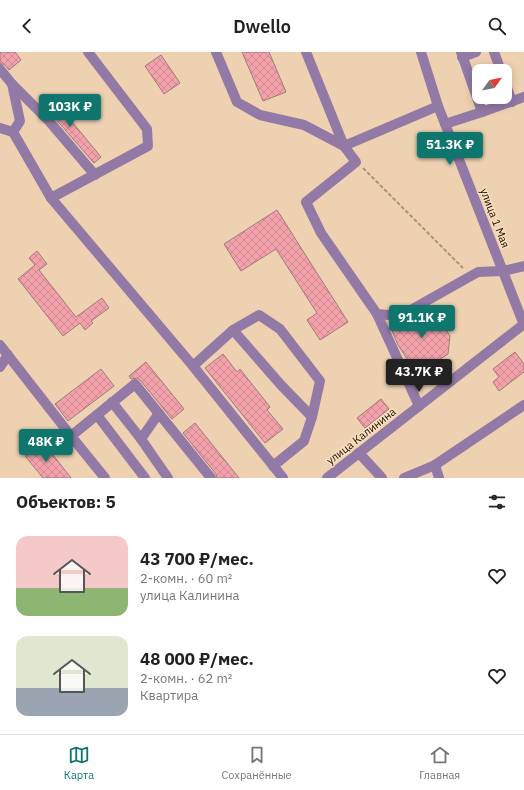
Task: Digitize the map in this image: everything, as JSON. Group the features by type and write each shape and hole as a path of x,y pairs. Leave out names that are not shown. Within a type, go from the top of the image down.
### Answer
{"street":[{"path":"51,198 148,146 147,129 88,52"},
{"path":"216,52 237,102 260,115 304,125 344,146"},
{"path":"306,52 344,146 356,162 306,202 322,233 377,314 419,406"},
{"name":"улица 1 Мая","path":"421,52 438,106 524,324"},
{"path":"476,52 461,54 482,112"},
{"path":"494,52 498,64"},
{"path":"0,69 12,84 49,121 94,175"},
{"path":"12,84 20,121 13,132"},
{"path":"512,102 524,97"},
{"path":"445,124 506,104"},
{"path":"344,146 438,106"},
{"path":"0,128 13,132 51,198 193,366 283,478"},
{"path":"377,314 400,316 478,272 503,271 524,266"},
{"path":"193,366 233,330 259,315 280,329 320,381 312,417 304,441 273,466"},
{"name":"улица Калинина","path":"326,478 524,324"},
{"path":"233,330 281,385 312,417"},
{"path":"0,345 105,478"},
{"path":"0,367 8,355"},
{"path":"71,436 135,384 211,478"},
{"path":"112,402 141,439 168,478"},
{"path":"404,478 435,465 524,405"},
{"path":"141,439 159,413"},
{"path":"97,415 145,478"},
{"path":"359,453 382,478"},
{"path":"435,465 439,478"}],"path":[{"path":"356,162 471,276"}],"building":[{"path":"0,52 15,52 21,60 9,70 5,65 0,63"},
{"path":"242,52 269,52 286,92 263,101"},
{"path":"161,55 180,83 164,94 145,66"},
{"path":"50,95 101,157 94,163 40,103"},
{"path":"277,210 348,322 320,340 307,320 317,313 276,249 241,271 224,244"},
{"path":"37,251 47,264 39,270 76,317 102,298 109,308 91,321 93,323 85,330 80,323 63,336 18,279 35,265 29,258"},
{"path":"431,306 450,336 448,354 417,374 398,345 390,326 395,322 403,322"},
{"path":"515,352 524,364 524,372 499,391 493,382 499,377 493,369"},
{"path":"223,354 237,372 240,369 270,407 267,410 283,429 265,443 205,368"},
{"path":"146,362 184,409 172,419 140,380 137,378 131,379 129,376"},
{"path":"101,369 114,386 68,421 55,404"},
{"path":"381,399 389,409 365,428 357,418"},
{"path":"195,423 239,478 217,478 216,474 183,433"},
{"path":"43,442 71,478 43,478 25,456"}]}
